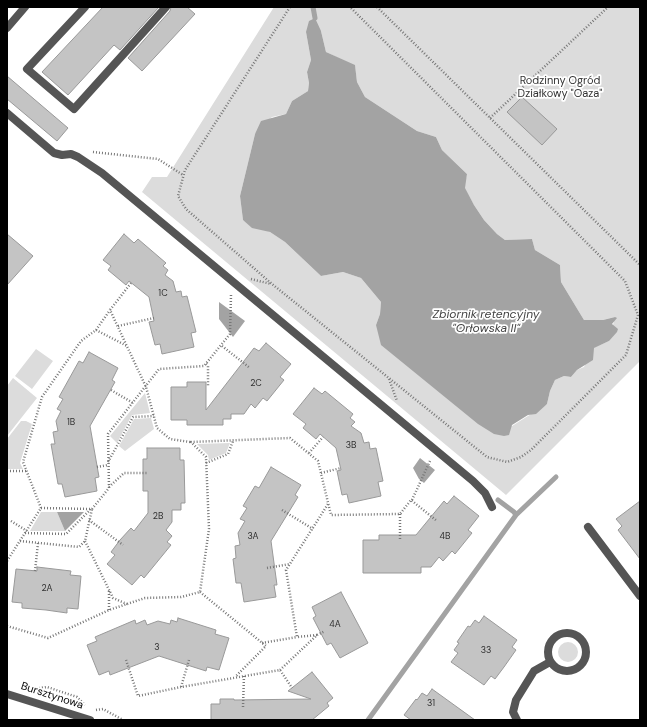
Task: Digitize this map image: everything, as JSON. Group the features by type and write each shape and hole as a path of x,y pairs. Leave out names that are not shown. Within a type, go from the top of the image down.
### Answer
{"street":[{"path":"7,28 26,7"},
{"path":"85,7 27,69 74,110 166,7"},
{"path":"7,113 54,153 62,155 71,154 102,173 474,481 485,493 492,507"},
{"path":"588,527 640,596"},
{"path":"560,634 571,634 581,638 586,648 585,659 579,668 568,672 558,669 550,662 548,651 552,641 560,634"},
{"path":"517,720 513,712 516,700 534,671 550,662"},
{"name":"Bursztynowa","path":"7,694 47,705 90,720"}],"path":[{"path":"290,7 186,170 178,196 186,209 278,289 487,457 507,462 521,457 526,454 626,355 639,315 625,281 350,7"},
{"path":"377,7 640,265"},
{"path":"490,118 608,7"},
{"path":"71,154 80,152 96,152 158,159 183,176"},
{"path":"41,508 23,462 42,397 82,341 96,330 131,283"},
{"path":"109,488 108,434 159,369 204,366 206,364 222,346 230,334 232,295"},
{"path":"110,310 146,387 157,428 170,439 190,442 290,438 318,461 331,515 400,514"},
{"path":"118,326 154,318"},
{"path":"96,330 127,346"},
{"path":"222,346 250,368"},
{"path":"206,364 208,366 208,387"},
{"path":"111,390 133,403"},
{"path":"108,464 133,417 154,416"},
{"path":"309,454 323,437"},
{"path":"206,463 228,454 233,441"},
{"path":"190,442 206,457 209,529 200,592"},
{"path":"98,466 108,464"},
{"path":"400,540 400,514 412,500 428,464"},
{"path":"321,473 341,468"},
{"path":"7,471 26,471"},
{"path":"11,521 26,532 66,534 92,509 109,488 124,473 148,473"},
{"path":"412,500 437,521"},
{"path":"296,637 286,570 328,504"},
{"path":"41,508 92,509"},
{"path":"7,565 7,561 41,508"},
{"path":"20,541 79,547 85,541 92,509"},
{"path":"282,510 312,529"},
{"path":"89,520 123,545"},
{"path":"85,541 113,598 127,604"},
{"path":"35,571 38,543"},
{"path":"267,568 290,564"},
{"path":"109,590 109,610"},
{"path":"7,626 48,638 109,610 145,598 181,598 200,592"},
{"path":"200,592 266,646 236,677"},
{"path":"126,660 138,696 280,670 317,635 325,631"},
{"path":"262,643 317,635"},
{"path":"181,687 189,660"},
{"path":"280,670 292,688"},
{"path":"243,707 244,676"},
{"path":"26,687 33,689 47,687 77,697 86,707"},
{"path":"94,710 103,709 123,720"}],"green space":[{"name":"Rodzinny Ogród Działkowy \"Oaza\"","path":"274,7 640,7 640,361 506,495 142,192 152,177 167,177","holes":["321,31 326,52 355,66 357,82 365,97 417,131 436,137 442,150 467,174 464,188 484,220 497,234 505,240 532,239 535,250 560,265 561,282 584,320 603,320 615,317 609,341 593,348 584,367 577,370 571,377 564,376 555,380 550,391 547,404 512,426 376,325 380,314 381,302 361,278 343,272 321,276 285,242 270,232 243,220 240,196 255,134 272,117 286,114 292,101 308,91 309,83 307,72 311,60 306,32"]},
{"path":"36,349 53,361 32,389 15,376"},
{"path":"13,378 37,398 7,436 7,386"},
{"path":"145,393 150,413 132,415 117,443 110,436"},
{"path":"151,418 154,429 125,451 119,446 134,419"},
{"path":"21,421 26,421 32,424 20,463 23,469 7,469 7,439"},
{"path":"230,443 226,453 209,460 208,455 197,444"},
{"path":"41,512 57,512 65,531 30,531"},
{"path":"568,642 575,645 578,652 575,659 568,662 561,659 558,652 561,645"}],"water":[{"name":"Zbiornik retencyjny \"Orłowska II\"","path":"315,18 321,31 326,52 355,65 357,82 365,97 417,131 436,137 442,150 467,174 465,188 484,220 497,234 505,240 532,239 535,250 560,265 561,282 584,320 617,318 612,324 618,329 617,332 609,341 594,348 593,360 577,370 571,377 564,376 555,380 550,391 547,404 536,414 528,415 512,425 509,435 504,436 494,434 478,424 381,345 376,325 380,314 381,302 361,278 343,272 321,276 285,242 270,232 252,228 243,220 240,196 255,134 261,121 286,114 292,101 308,91 309,83 307,72 311,60 306,32 309,21"},
{"path":"219,302 245,321 233,337 219,319"},
{"path":"420,458 435,470 424,483 419,479 413,468"},
{"path":"57,512 84,512 65,531"}],"building":[{"path":"103,7 159,7 120,50 114,45 68,95 42,72"},
{"path":"171,7 187,7 195,14 142,71 128,58 170,11"},
{"path":"7,76 68,128 57,141 7,99"},
{"path":"522,97 557,129 542,145 507,112"},
{"path":"7,234 33,256 7,285"},
{"path":"124,234 134,243 138,239 166,263 163,266 168,270 165,275 173,281 176,292 181,291 182,297 187,296 196,332 191,333 194,347 162,354 160,344 155,345 149,322 154,321 149,297 129,281 126,285 108,270 111,266 103,260"},
{"path":"266,343 291,364 280,377 284,380 267,401 263,398 255,408 251,404 244,414 231,414 231,419 223,419 223,425 187,425 187,420 171,420 171,387 187,387 187,382 206,382 206,410 254,348 259,351"},
{"path":"89,352 118,368 112,380 115,382 90,426 99,477 95,478 97,491 65,497 62,484 58,484 51,444 55,444 53,432 58,431 56,421 61,411 57,409 63,399 59,397 79,361 83,363"},
{"path":"314,388 322,394 325,391 353,414 350,418 355,422 351,426 361,433 364,443 369,442 370,449 376,448 383,481 378,482 381,496 349,503 347,494 342,495 337,471 341,470 336,448 320,434 316,439 303,428 306,424 293,414"},
{"path":"147,448 180,448 180,460 184,460 185,503 181,503 181,510 172,510 172,522 166,530 172,536 167,542 171,545 144,578 141,575 132,585 107,564 115,555 111,552 120,540 131,528 134,531 148,513 148,491 143,491 143,459 147,459"},
{"path":"271,467 301,485 295,495 298,497 271,541 277,585 274,585 276,597 244,602 241,583 236,583 233,559 236,558 235,546 240,545 238,533 245,521 240,519 247,508 243,506 255,486 259,488"},
{"path":"454,496 479,516 468,530 472,533 455,554 452,551 443,561 439,557 431,567 421,567 421,573 363,573 363,540 379,540 379,535 416,535 444,501 447,504"},
{"path":"640,501 640,559 618,530 622,526 616,519"},
{"path":"37,567 71,571 70,575 81,576 78,609 67,608 67,613 22,608 22,603 12,602 16,569 37,571"},
{"path":"341,592 368,643 340,658 331,643 327,645 313,618 316,616 312,607"},
{"path":"484,616 517,640 512,647 516,650 504,667 495,679 491,676 484,685 451,662 458,653 454,650 459,643 457,642 468,626 470,627 475,620 479,623"},
{"path":"178,618 216,630 215,634 229,638 219,670 207,667 206,671 159,656 110,675 109,671 99,675 87,645 97,641 95,637 135,620 136,624 145,620 147,625 158,621 170,624 171,620 177,622"},
{"path":"312,672 333,698 327,703 329,706 312,720 211,720 211,704 220,704 220,699 311,699 288,691"},
{"path":"432,689 475,720 411,720 404,715 422,693 427,696"}],"waterway":[{"path":"313,7 315,18"},
{"path":"368,720 516,515 556,477"},
{"path":"498,500 516,515"}]}
